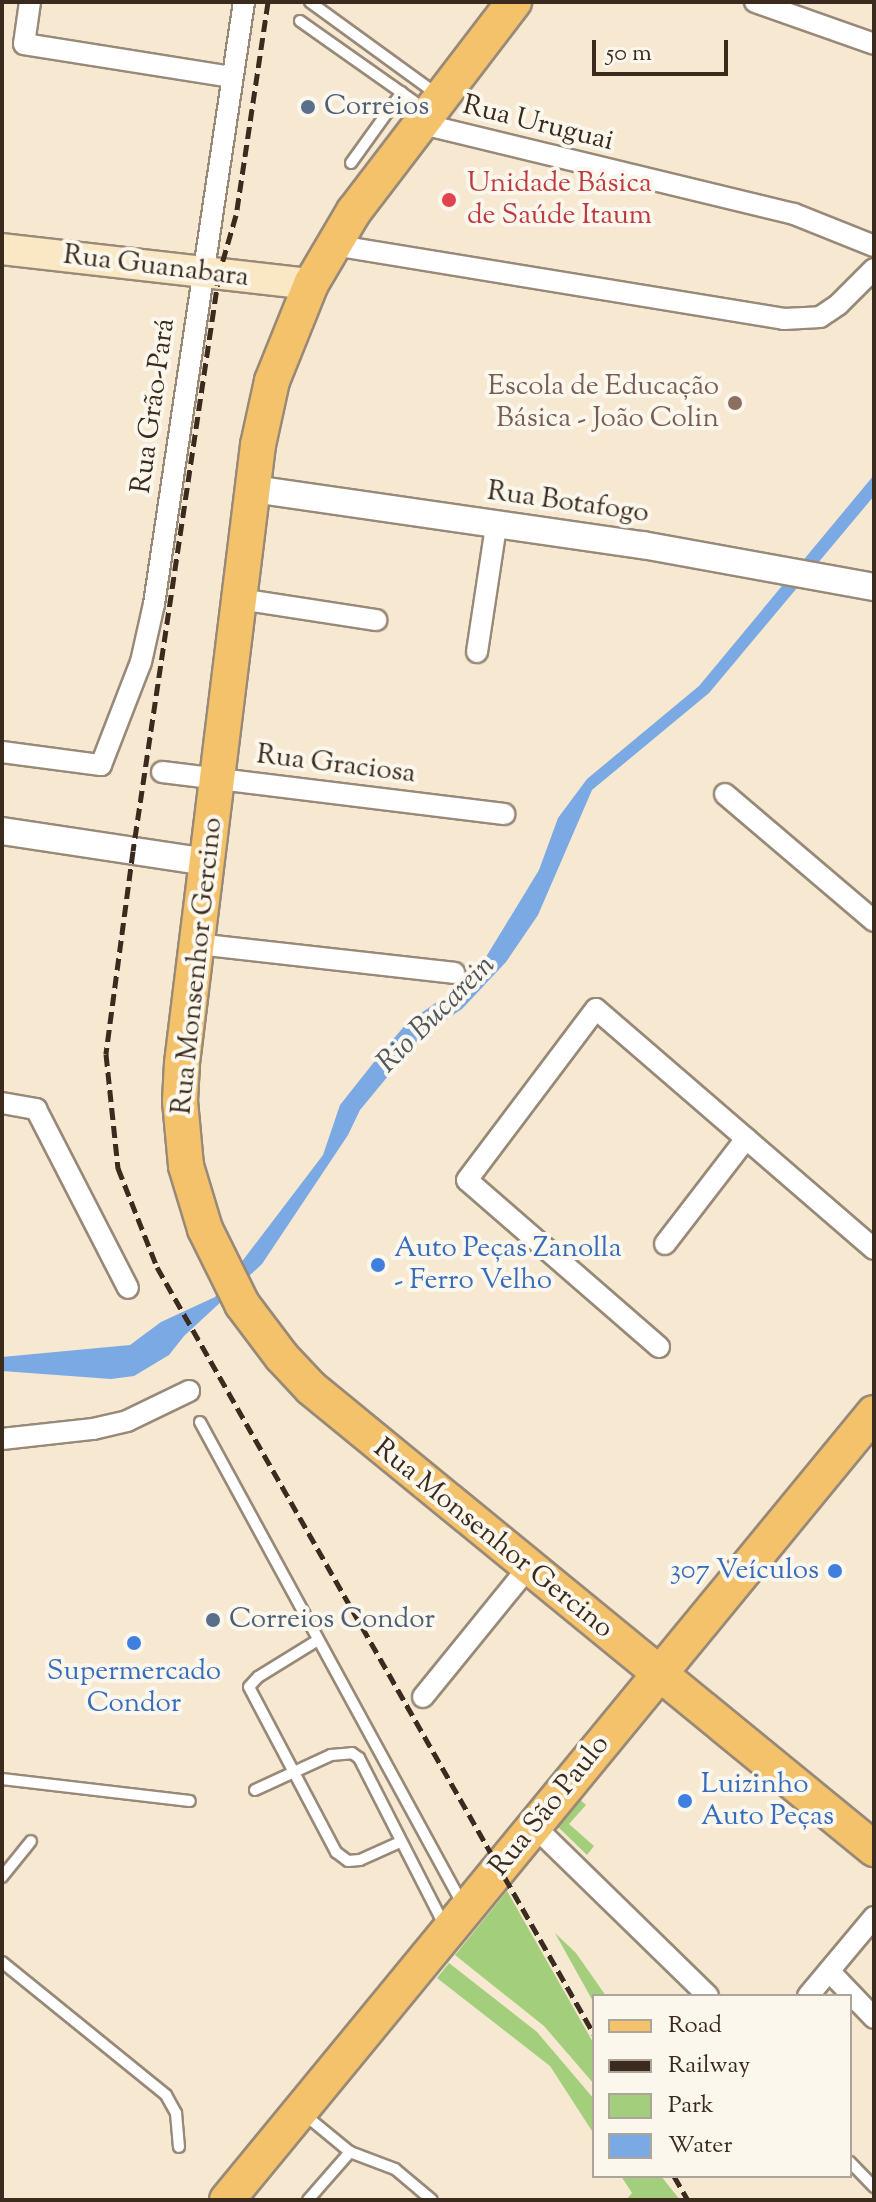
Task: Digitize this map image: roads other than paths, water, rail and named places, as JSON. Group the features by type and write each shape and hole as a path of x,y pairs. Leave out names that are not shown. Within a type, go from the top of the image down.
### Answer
{"main road":[{"name":"Rua Monsenhor Gercino","path":"514,2 422,106 333,245 311,284 272,381 253,489 182,1063 182,1135 196,1200 220,1263 242,1304 282,1357 311,1388 874,1849"},
{"name":"Rua Guanabara","path":"2,249 311,284"},
{"name":"Rua São Paulo","path":"227,2200 874,1413"}],"street":[{"path":"30,2 24,44 232,77"},
{"name":"Rua Grão-Pará","path":"2,752 101,765 141,662 154,604 244,2"},
{"path":"755,2 874,44"},
{"name":"Rua Uruguai","path":"422,106 794,214 874,246"},
{"path":"333,245 784,319 820,317 838,305 874,269"},
{"name":"Rua Botafogo","path":"253,489 786,569 874,587"},
{"path":"477,652 496,526"},
{"path":"239,599 376,620"},
{"name":"Rua Graciosa","path":"162,772 504,814"},
{"path":"725,794 874,921"},
{"path":"2,831 207,862"},
{"path":"197,944 454,973"},
{"path":"659,1347 467,1180 596,1009 874,1249"},
{"path":"2,1103 36,1109 128,1288"},
{"path":"665,1244 746,1139"},
{"path":"2,1439 51,1435 116,1424 159,1408 189,1391"},
{"path":"423,1697 528,1568"},
{"path":"534,1826 706,1994"},
{"path":"810,1994 874,1917"},
{"path":"829,1971 851,1994"},
{"path":"852,1995 874,2018"}],"lane":[{"path":"310,2 422,106"},
{"path":"300,21 422,106"},
{"path":"351,163 422,106"},
{"path":"200,1422 318,1640 456,1921"},
{"path":"318,1640 258,1677 249,1687 319,1825 336,1852 348,1861 360,1860 400,1842"},
{"path":"255,1790 331,1755 352,1753 359,1758 400,1842 456,1921"},
{"path":"2,1779 190,1801"},
{"path":"2,1877 31,1841"},
{"path":"2,1962 166,2095 176,2113 179,2147"},
{"path":"300,2111 350,2152 395,2169 432,2200"},
{"path":"308,2200 350,2152"},
{"path":"852,2164 874,2187"}],"water":[{"name":"Rio Bucarein","path":"874,475 874,496 709,693 592,790 538,915 506,962 462,1009 421,1036 360,1110 348,1135 262,1264 184,1336 169,1355 134,1376 111,1379 2,1371 2,1357 130,1345 161,1322 215,1297 323,1155 340,1105 378,1057 407,1023 447,995 486,957 539,870 558,818 587,779 699,686"}],"railway":[{"path":"268,2 236,215 219,274 106,1054 118,1168 157,1267 592,2030"},
{"path":"675,2178 688,2200"}],"place":[{"name":"Correios","path":"308,107"},
{"name":"Unidade Básica de Saúde Itaum","path":"449,200"},
{"name":"Escola de Educação Básica - João Colin","path":"735,403"},
{"name":"Auto Peças Zanolla - Ferro Velho","path":"378,1265"},
{"name":"307 Veículos","path":"835,1571"},
{"name":"Correios Condor","path":"213,1620"},
{"name":"Supermercado Condor","path":"134,1643"},
{"name":"Luizinho Auto Peças","path":"685,1801"}]}
